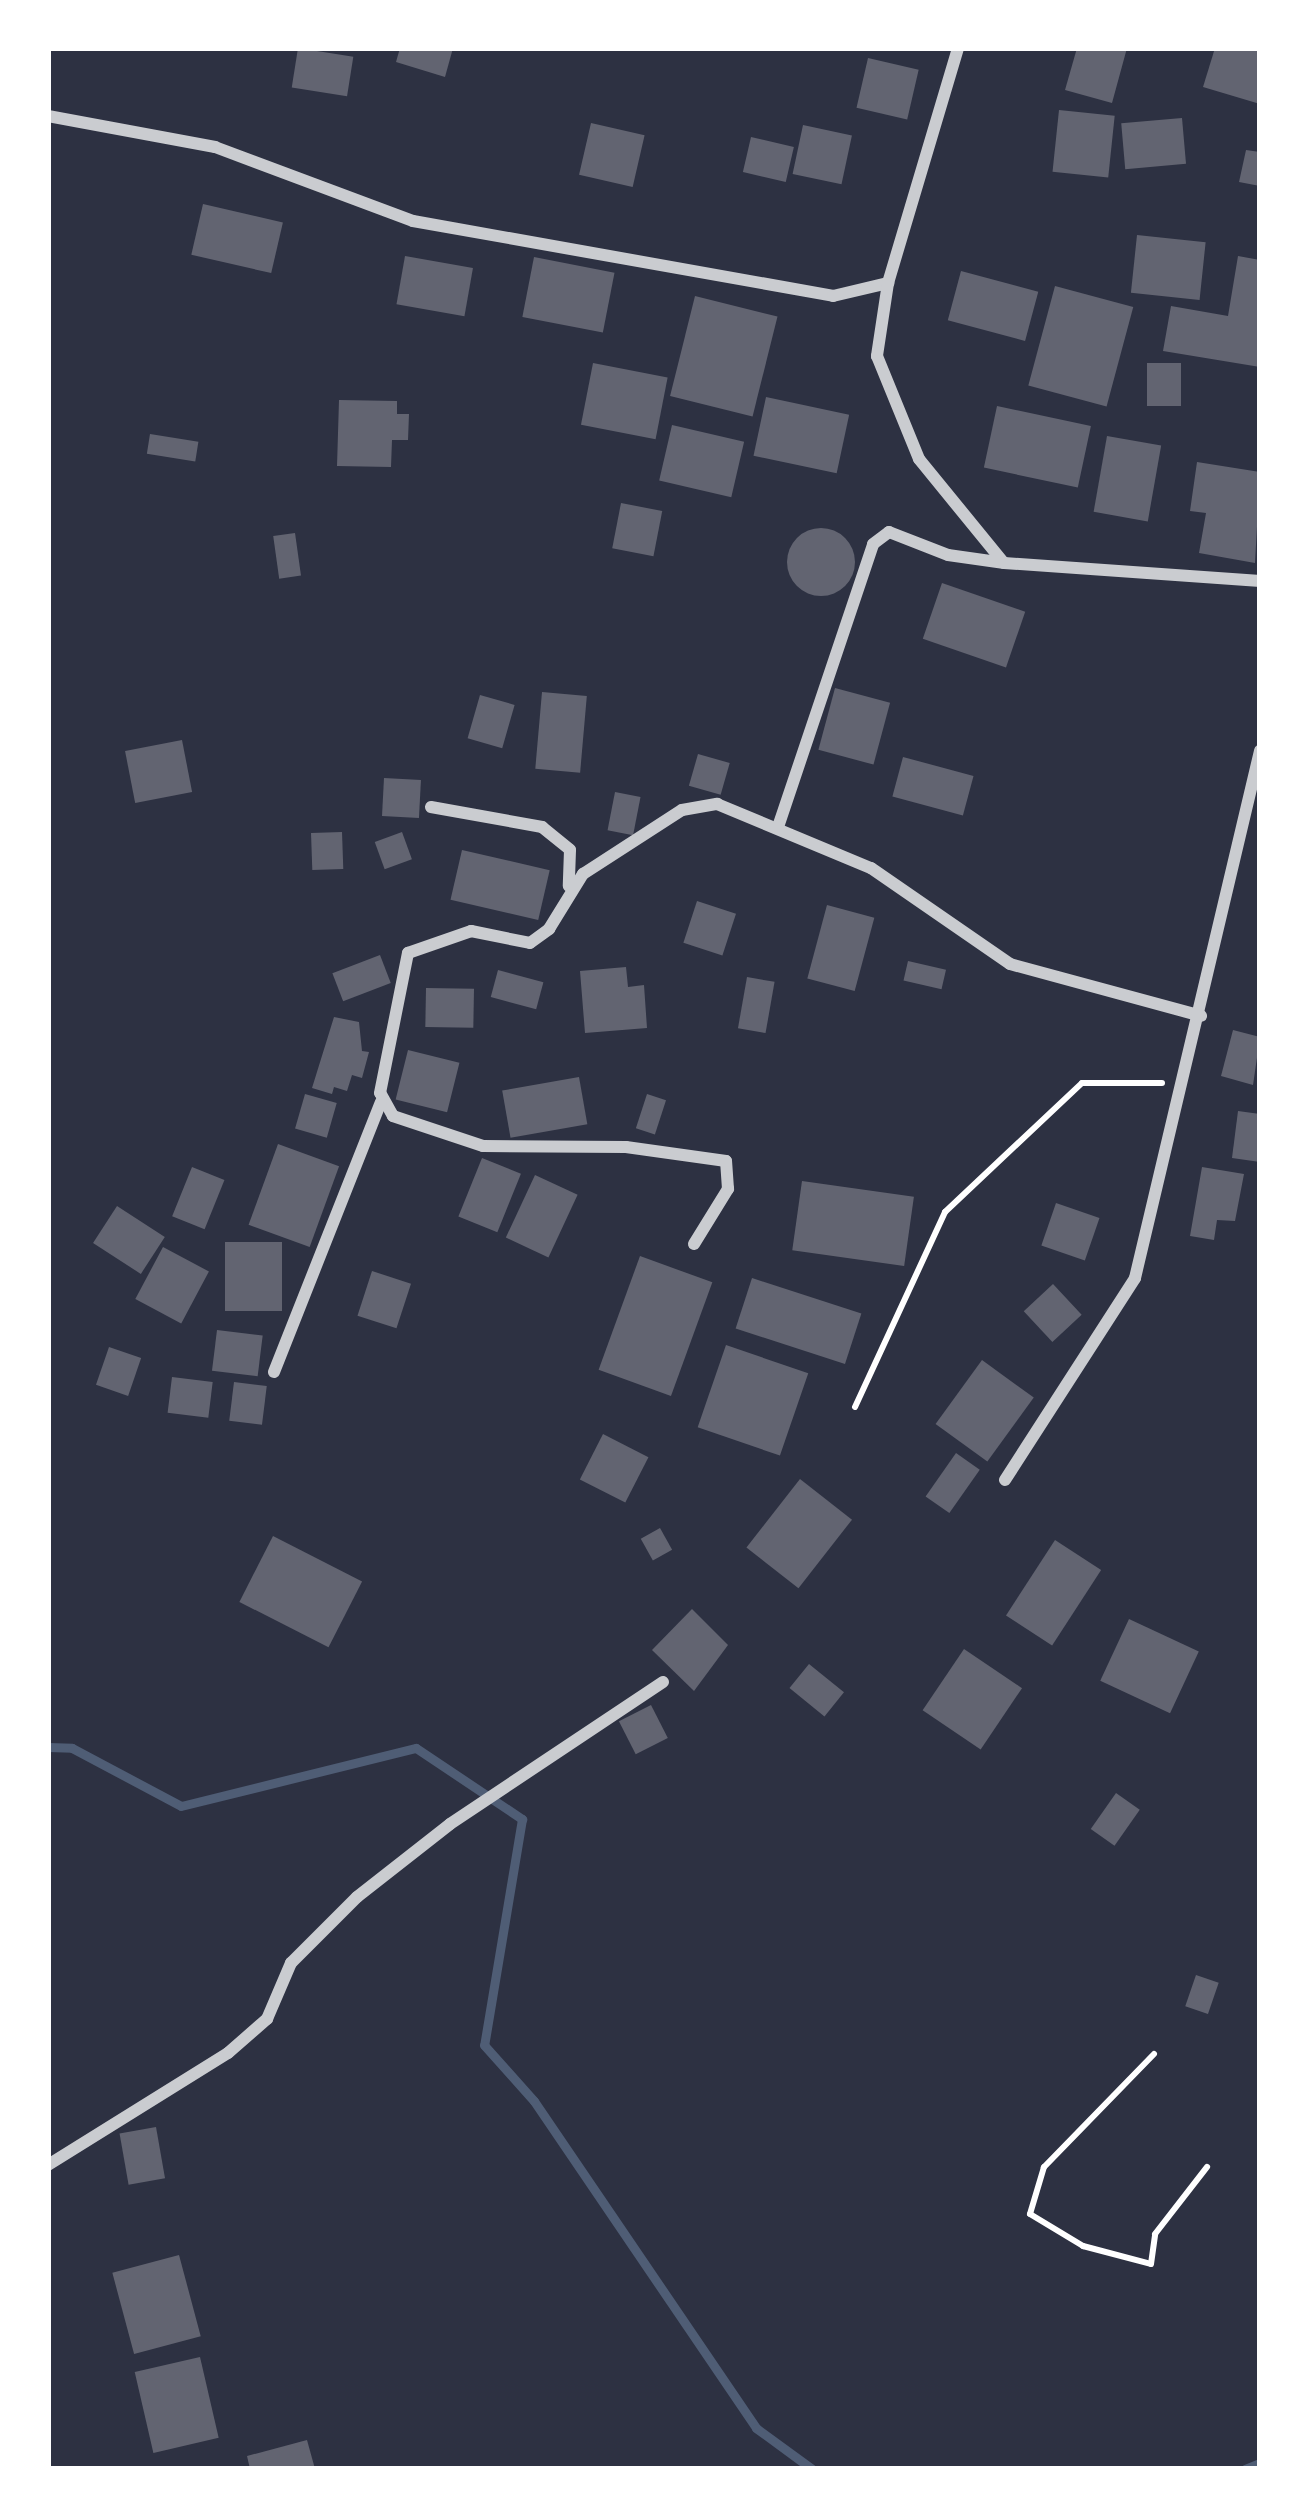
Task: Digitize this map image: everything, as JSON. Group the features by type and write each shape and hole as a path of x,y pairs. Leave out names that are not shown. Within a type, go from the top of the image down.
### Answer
{"street":[{"path":"958,48 887,283 877,356 919,459 1004,563"},
{"path":"48,116 215,147 412,220 833,296 887,283"},
{"path":"779,824 873,544 905,533 947,555 1004,563 1260,580"},
{"path":"1005,1480 1135,1278 1201,1016 1260,751"},
{"path":"568,886 682,810 717,804 779,824 923,899 1010,964 1201,1016"},
{"path":"274,1372 382,1102 408,953 471,931 530,943 549,929 568,886 570,850 542,827 431,807"},
{"path":"382,1102 404,1125 483,1146 626,1147 726,1161 728,1189 694,1244"},
{"path":"48,2165 228,2053 267,2019 291,1963 357,1897 664,1682"}],"path":[{"path":"855,1407 945,1212 1082,1083 1183,1083"},
{"path":"1154,2054 1044,2167 1030,2214 1084,2246 1151,2264 1155,2234 1207,2167"}],"building":[{"path":"298,48 353,57 347,96 292,88"},
{"path":"400,48 453,48 445,77 396,62"},
{"path":"1077,48 1127,48 1112,103 1065,90"},
{"path":"1215,48 1260,48 1260,104 1203,87"},
{"path":"868,58 919,70 907,119 857,108"},
{"path":"1059,110 1115,116 1108,178 1053,172"},
{"path":"1182,118 1186,164 1125,169 1121,123"},
{"path":"591,123 645,135 633,187 579,175"},
{"path":"803,125 852,135 842,184 793,174"},
{"path":"751,137 794,147 786,182 743,172"},
{"path":"1246,150 1260,152 1260,186 1239,182"},
{"path":"203,204 283,222 271,273 191,255"},
{"path":"1137,235 1206,242 1200,300 1131,293"},
{"path":"405,256 473,268 464,316 396,304"},
{"path":"1238,256 1260,260 1260,367 1163,351 1171,306 1228,316"},
{"path":"534,257 614,273 603,333 522,317"},
{"path":"961,271 1038,292 1025,341 948,320"},
{"path":"1055,286 1133,307 1107,406 1028,385"},
{"path":"695,296 777,317 753,417 670,396"},
{"path":"593,363 668,378 656,439 581,425"},
{"path":"1147,363 1181,363 1181,406 1147,406"},
{"path":"766,397 849,415 837,473 754,456"},
{"path":"339,400 397,401 397,414 409,414 408,440 392,440 391,467 337,466"},
{"path":"997,406 1091,426 1078,488 984,468"},
{"path":"672,425 744,442 731,497 659,481"},
{"path":"150,434 198,442 195,461 147,454"},
{"path":"1107,436 1161,446 1148,521 1094,512"},
{"path":"1197,462 1260,472 1255,563 1199,553 1206,513 1190,511"},
{"path":"621,503 662,511 653,556 612,548"},
{"path":"821,528 845,538 855,562 845,586 821,596 797,586 787,562 797,538"},
{"path":"295,533 301,576 279,579 273,536"},
{"path":"942,583 1025,612 1006,667 923,639"},
{"path":"835,688 890,703 873,765 818,750"},
{"path":"542,692 587,696 580,773 535,769"},
{"path":"480,695 515,705 502,748 468,738"},
{"path":"182,740 192,792 135,803 125,751"},
{"path":"698,754 730,763 721,795 689,786"},
{"path":"903,757 974,776 963,815 892,797"},
{"path":"384,778 421,780 419,818 382,816"},
{"path":"615,792 641,797 633,835 608,830"},
{"path":"342,832 343,869 312,870 311,833"},
{"path":"402,832 412,859 385,869 375,842"},
{"path":"462,850 550,870 538,920 451,900"},
{"path":"697,901 736,914 722,956 683,943"},
{"path":"827,905 874,918 855,991 807,978"},
{"path":"380,955 391,983 343,1001 332,973"},
{"path":"908,961 946,970 942,989 904,980"},
{"path":"626,967 628,987 644,985 647,1028 585,1033 580,971"},
{"path":"498,970 543,982 536,1009 491,997"},
{"path":"747,977 775,982 766,1033 738,1028"},
{"path":"426,988 474,989 473,1028 425,1027"},
{"path":"334,1017 359,1022 362,1051 369,1052 362,1078 352,1075 347,1091 334,1087 332,1094 312,1088"},
{"path":"1233,1030 1260,1037 1253,1085 1221,1076"},
{"path":"408,1050 459,1063 447,1112 396,1099"},
{"path":"579,1077 587,1124 511,1138 502,1091"},
{"path":"305,1094 337,1103 327,1138 295,1129"},
{"path":"647,1094 666,1100 655,1134 636,1128"},
{"path":"1238,1111 1260,1114 1260,1162 1232,1158"},
{"path":"278,1144 339,1166 310,1247 249,1225"},
{"path":"482,1158 521,1174 497,1232 458,1216"},
{"path":"192,1167 224,1180 205,1229 172,1216"},
{"path":"1202,1167 1244,1174 1235,1221 1217,1220 1214,1240 1190,1236"},
{"path":"535,1175 578,1195 548,1257 506,1238"},
{"path":"802,1181 914,1197 904,1266 792,1250"},
{"path":"1056,1203 1099,1218 1085,1261 1041,1246"},
{"path":"117,1206 165,1237 141,1274 93,1243"},
{"path":"225,1242 282,1242 282,1311 225,1311"},
{"path":"163,1247 209,1271 181,1324 135,1299"},
{"path":"640,1256 712,1282 671,1396 599,1370"},
{"path":"372,1271 411,1284 396,1328 357,1316"},
{"path":"752,1278 861,1314 845,1364 736,1328"},
{"path":"1053,1284 1082,1315 1052,1342 1024,1311"},
{"path":"217,1330 263,1336 258,1376 212,1371"},
{"path":"726,1345 808,1373 780,1456 698,1427"},
{"path":"109,1347 141,1358 128,1396 96,1385"},
{"path":"982,1360 1034,1398 987,1462 936,1424"},
{"path":"172,1377 213,1382 208,1418 168,1413"},
{"path":"234,1382 267,1386 262,1425 229,1421"},
{"path":"603,1434 648,1457 625,1503 580,1479"},
{"path":"956,1453 980,1470 949,1513 926,1496"},
{"path":"800,1479 852,1520 798,1588 746,1548"},
{"path":"660,1528 672,1550 653,1561 641,1539"},
{"path":"273,1536 362,1581 329,1647 239,1602"},
{"path":"1055,1540 1101,1570 1052,1645 1006,1615"},
{"path":"692,1609 728,1645 694,1691 652,1650"},
{"path":"1129,1619 1199,1652 1170,1713 1100,1681"},
{"path":"964,1649 1022,1688 981,1749 923,1710"},
{"path":"809,1664 844,1692 824,1716 789,1688"},
{"path":"651,1705 668,1738 636,1754 619,1721"},
{"path":"1116,1793 1140,1810 1115,1846 1091,1829"},
{"path":"1196,1975 1219,1983 1208,2014 1185,2006"},
{"path":"156,2127 165,2178 129,2185 120,2133"},
{"path":"179,2255 201,2336 134,2354 112,2273"},
{"path":"200,2357 219,2438 153,2453 135,2372"},
{"path":"307,2440 315,2469 250,2469 247,2456"}],"waterway":[{"path":"48,1747 72,1748 181,1806 416,1748 522,1819 484,2045 534,2101 756,2428 812,2469"},
{"path":"1245,2469 1260,2463"}]}
